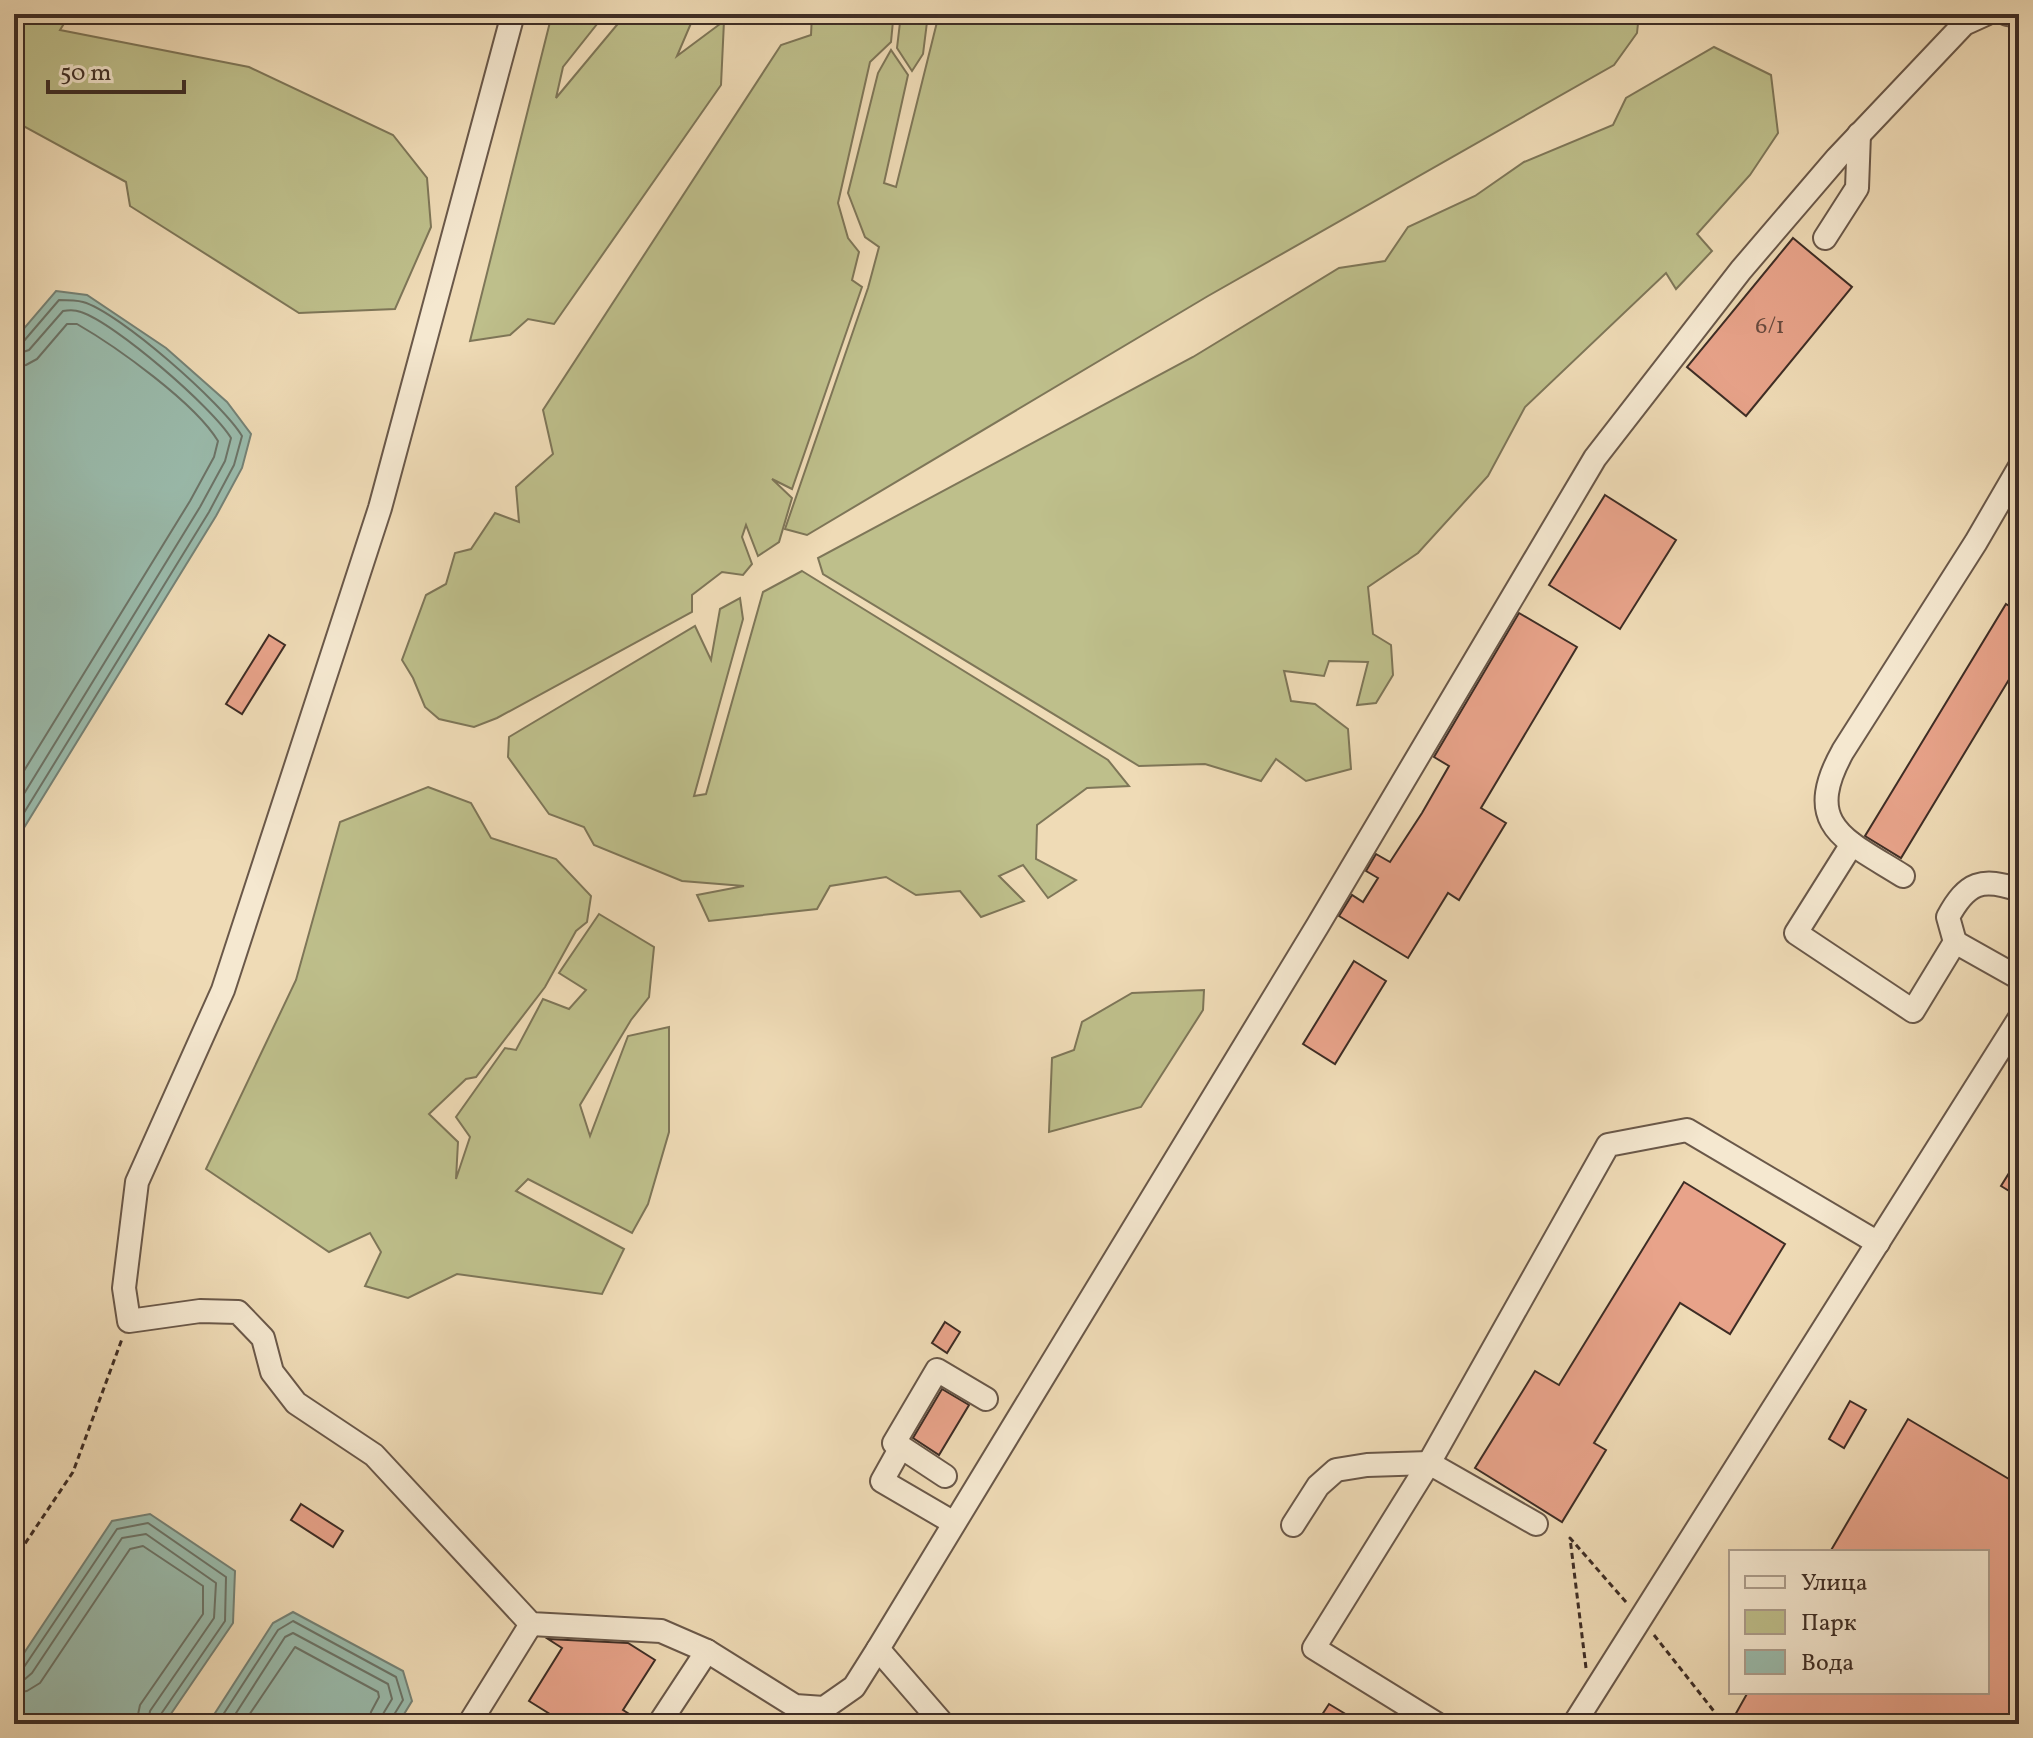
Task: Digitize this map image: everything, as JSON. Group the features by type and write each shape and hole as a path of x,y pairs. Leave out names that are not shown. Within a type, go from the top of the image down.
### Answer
{"lane":[{"path":"513,14 380,508 223,990 137,1182 124,1288 129,1321 200,1311 238,1312 263,1338 272,1372 296,1403 374,1455 531,1624 661,1631 707,1651 795,1706 824,1708 854,1687 878,1649 1326,911 1595,458 1741,270 1859,134 1964,24 1986,14"},
{"path":"2007,14 2019,16"},
{"path":"1825,238 1857,188 1859,134"},
{"path":"1903,876 1840,836 1827,814 1825,791 1832,770 2019,468"},
{"path":"1852,844 1796,933 1913,1011 1955,942"},
{"path":"2019,890 2000,884 1976,884 1958,898 1948,917 1955,942 2019,978"},
{"path":"1574,1724 2019,1019"},
{"path":"1437,1724 1314,1648 1429,1463 1608,1145 1687,1130 1878,1243"},
{"path":"945,1476 894,1443 937,1370 986,1399"},
{"path":"901,1447 882,1481 954,1523"},
{"path":"1293,1525 1318,1486 1336,1470 1367,1465 1429,1463 1536,1524"},
{"path":"469,1724 531,1624"},
{"path":"878,1649 943,1724"},
{"path":"659,1724 707,1651"}],"path":[{"path":"14,1560 73,1472 129,1321"}],"green space":[{"path":"14,14 70,14 60,30 249,67 393,135 427,178 431,227 395,309 299,313 130,206 126,182 14,121"},
{"path":"552,14 605,14 563,67 556,98 626,14 695,14 677,56 724,21 721,85 554,324 528,319 510,335 470,341"},
{"path":"812,14 885,14 893,21 891,42 870,62 838,203 848,238 859,252 852,280 862,287 792,489 772,479 792,498 779,542 758,556 746,525 742,537 752,564 743,575 722,572 692,595 692,612 497,718 474,727 439,719 425,707 402,660 426,595 446,584 455,553 471,549 495,513 519,522 516,487 553,454 543,410 781,45 811,35"},
{"path":"901,14 928,14 923,54 912,71 897,48"},
{"path":"939,14 1639,14 1637,33 1614,65 1208,296 807,535 785,529 868,288 879,247 865,237 848,193 878,73 891,50 908,75 884,183 896,187"},
{"path":"1714,47 1771,75 1778,133 1750,175 1697,234 1712,251 1676,289 1666,273 1525,407 1488,476 1418,553 1368,587 1373,634 1391,645 1393,675 1376,703 1357,705 1368,662 1329,661 1324,676 1284,671 1291,701 1315,704 1348,729 1351,769 1306,781 1276,759 1261,781 1205,764 1139,766 823,574 818,558 1193,357 1339,268 1385,261 1408,227 1475,196 1524,162 1613,125 1626,98"},
{"path":"802,571 1108,760 1129,786 1087,788 1037,825 1036,859 1076,880 1048,898 1023,865 999,876 1024,901 981,917 960,891 916,895 886,877 830,886 817,909 709,921 697,895 744,886 682,881 594,845 584,827 549,814 508,757 509,737 695,626 711,660 720,609 740,598 743,619 694,796 706,794 763,592"},
{"path":"428,787 471,803 491,838 556,859 591,896 587,922 576,931 545,987 476,1077 466,1079 429,1114 458,1142 456,1179 470,1137 456,1117 505,1048 516,1050 543,999 569,1009 586,990 559,973 599,914 654,947 649,997 631,1020 580,1105 590,1136 628,1036 669,1027 669,1132 648,1204 632,1233 528,1179 516,1191 624,1249 602,1294 457,1274 408,1298 365,1286 381,1252 370,1233 329,1252 206,1169 296,980 340,822"},
{"path":"1204,990 1203,1010 1141,1107 1049,1132 1052,1058 1074,1050 1082,1022 1132,993"}],"water":[{"path":"56,291 87,295 166,348 227,402 251,434 242,468 216,516 14,844 14,340"},
{"path":"150,1514 235,1571 233,1623 164,1724 14,1724 14,1668 112,1521"},
{"path":"293,1612 403,1671 412,1701 398,1724 208,1724 273,1623"}],"building":[{"path":"1793,238 1852,287 1746,416 1687,367"},
{"path":"1605,495 1676,540 1620,629 1549,585"},
{"path":"2006,604 2019,612 2019,663 1901,858 1865,836"},
{"path":"1519,613 1577,647 1481,808 1506,823 1459,900 1448,893 1408,958 1339,916 1352,895 1363,902 1378,878 1366,871 1376,854 1390,862 1422,813 1449,766 1434,757"},
{"path":"269,635 285,645 242,714 226,704"},
{"path":"1354,961 1386,981 1335,1064 1303,1044"},
{"path":"2019,1157 2019,1197 2001,1186"},
{"path":"1684,1182 1785,1244 1730,1334 1680,1303 1594,1443 1606,1450 1562,1522 1475,1468 1535,1371 1559,1385"},
{"path":"945,1322 960,1332 947,1353 932,1343"},
{"path":"942,1389 969,1405 939,1455 913,1438"},
{"path":"1850,1401 1866,1410 1844,1448 1829,1439"},
{"path":"1908,1419 2019,1485 2019,1724 1730,1724 1747,1694 1989,1694 1989,1550 1831,1550"},
{"path":"301,1504 343,1531 333,1547 291,1520"},
{"path":"548,1639 628,1643 655,1660 623,1710 645,1724 566,1724 529,1701 562,1648"},
{"path":"1329,1704 1362,1724 1316,1724"}]}
